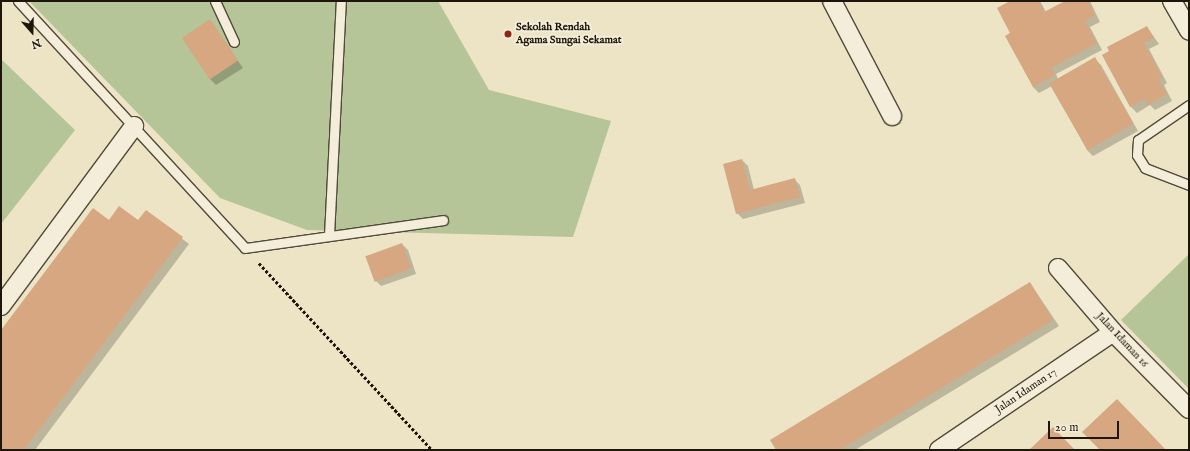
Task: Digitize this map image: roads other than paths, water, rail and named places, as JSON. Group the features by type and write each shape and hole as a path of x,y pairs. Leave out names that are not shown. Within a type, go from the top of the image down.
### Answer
{"street":[{"path":"832,1 892,116"},
{"path":"1172,1 1189,30"},
{"path":"1,306 134,126"},
{"name":"Jalan Idaman 16","path":"1058,268 1113,332 1189,409"},
{"name":"Jalan Idaman 17","path":"939,450 962,444 1113,332"}],"lane":[{"path":"18,1 245,248 443,220"},
{"path":"215,1 234,42"},
{"path":"329,235 341,1"},
{"path":"1189,105 1138,140 1137,155 1144,168 1189,185"}],"place":[{"name":"Sekolah Rendah Agama Sungai Sekamat","path":"508,34"}]}
